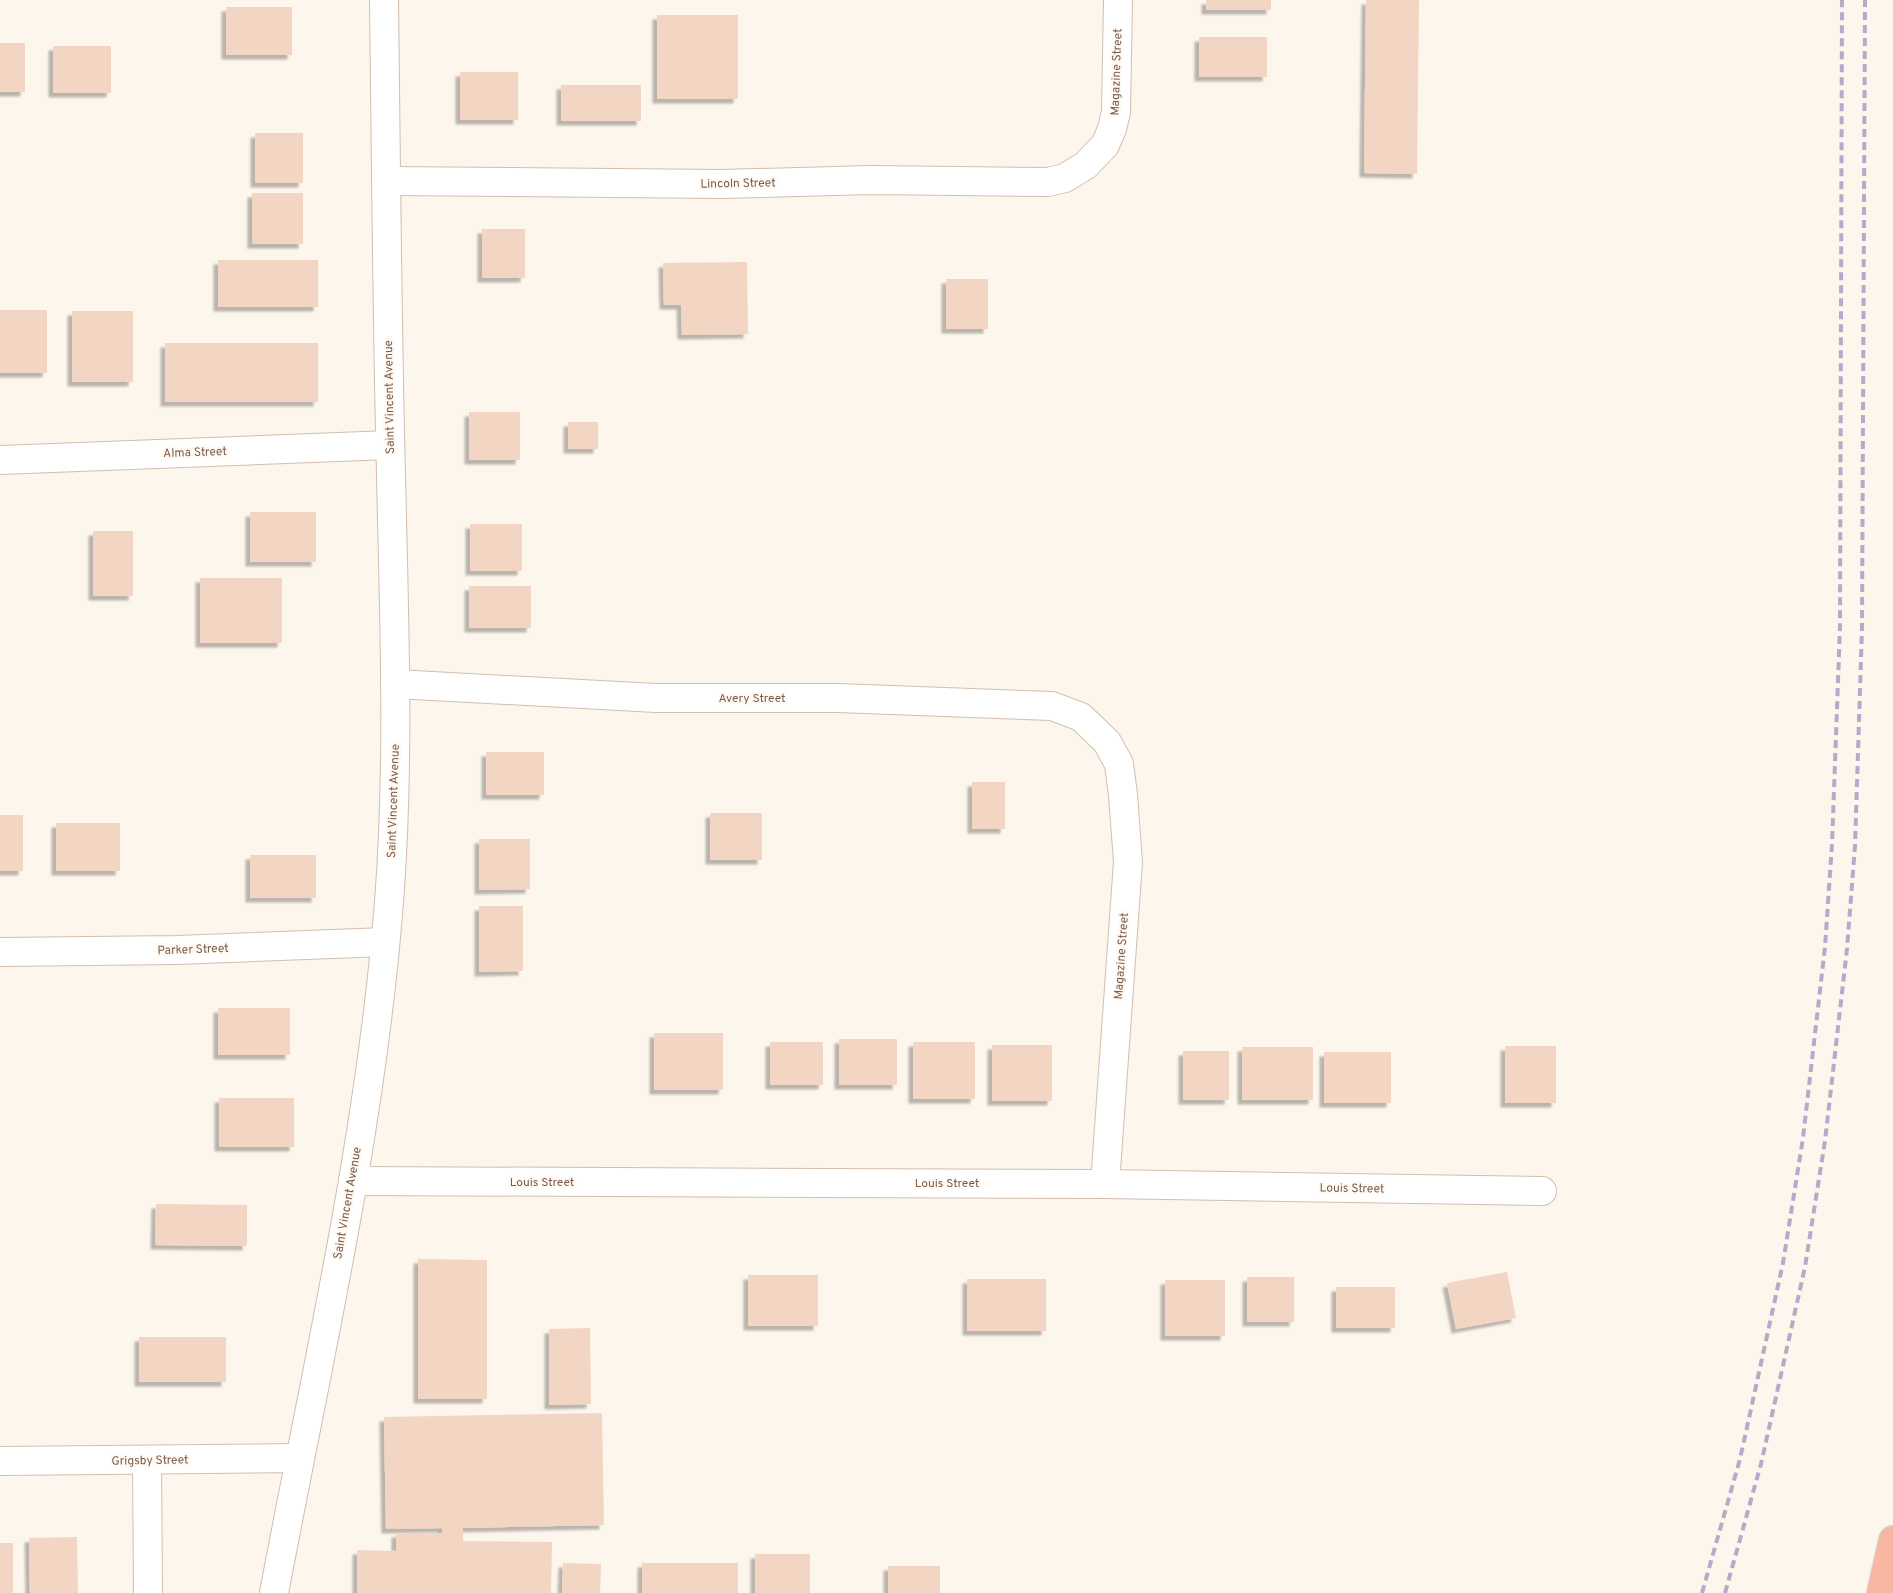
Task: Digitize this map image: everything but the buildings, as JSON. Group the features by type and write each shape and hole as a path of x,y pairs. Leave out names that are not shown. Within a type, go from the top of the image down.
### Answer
{"highway":[{"path":"1881,1593 1893,1540"}],"street":[{"name":"Saint Vincent Avenue","path":"274,1593 353,1181 371,1060 385,942 394,818 395,684 384,0"},
{"name":"Magazine Street","path":"1086,165 1104,144 1112,129 1116,112 1118,0"},
{"name":"Lincoln Street","path":"386,181 722,184 872,180 1030,183 1065,178 1086,165"},
{"name":"Alma Street","path":"0,460 390,445"},
{"name":"Avery Street","path":"395,684 656,698 838,698 1052,706 1081,717 1100,734"},
{"name":"Magazine Street","path":"1100,734 1119,764 1128,862 1105,1184"},
{"name":"Parker Street","path":"0,952 178,950 385,942"},
{"name":"Louis Street","path":"353,1181 1105,1184 1542,1191"},
{"name":"Grigsby Street","path":"0,1461 299,1458"},
{"path":"147,1460 148,1593"}],"railway":[{"path":"1702,1593 1740,1459 1783,1263 1803,1138 1825,947 1832,844 1840,627 1842,0"},
{"path":"1725,1593 1761,1464 1805,1267 1825,1141 1847,949 1855,846 1862,627 1865,0"}]}
